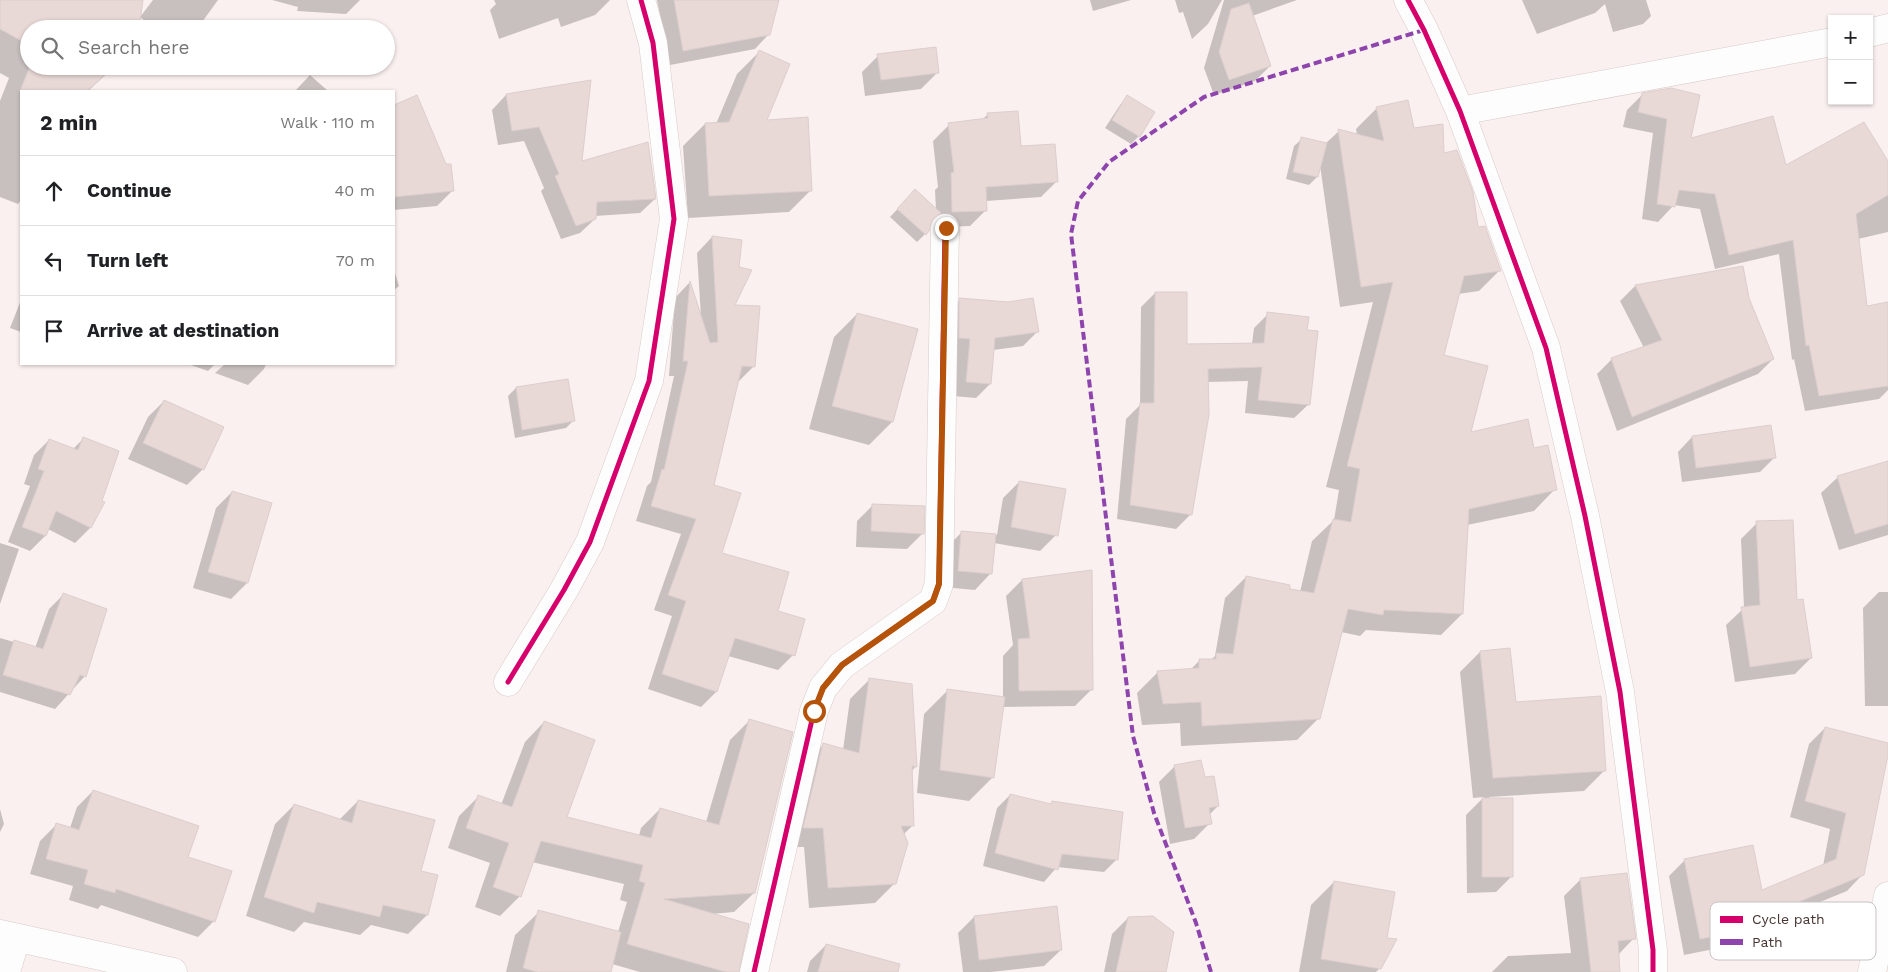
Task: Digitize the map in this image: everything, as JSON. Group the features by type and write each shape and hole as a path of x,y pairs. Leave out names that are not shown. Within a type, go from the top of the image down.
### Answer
{"street":[{"path":"508,682 564,590 590,542 648,381 674,219 653,43 641,0"},
{"path":"1408,0 1424,30 1460,110 1546,348 1585,516 1620,692 1653,950 1653,972"},
{"path":"1873,32 1888,28"},
{"path":"1460,110 1828,43"},
{"path":"754,972 814,711 823,688 842,665 933,601 939,584 946,228"},
{"path":"1876,953 1888,896"},
{"path":"6,972 8,936 173,972"}],"building":[{"path":"0,0 143,0 140,20 20,20 20,40 0,29"},
{"path":"674,0 779,0 770,35 683,51"},
{"path":"1249,3 1271,66 1229,80 1219,52 1231,9"},
{"path":"936,47 939,73 881,80 877,54"},
{"path":"759,50 790,64 767,120 808,117 812,191 709,196 705,123 729,122"},
{"path":"26,75 105,75 88,90 20,90"},
{"path":"591,80 582,161 648,142 656,199 597,202 596,219 576,226 555,176 559,174 539,127 512,131 506,94"},
{"path":"1671,88 1700,95 1691,138 1773,116 1786,165 1864,122 1888,161 1888,195 1856,214 1867,306 1888,302 1888,386 1819,396 1809,345 1806,346 1793,240 1729,255 1715,194 1679,190 1675,207 1657,204 1667,119 1638,112 1642,93"},
{"path":"417,95 446,164 451,164 454,191 395,197 395,105"},
{"path":"1127,95 1155,112 1140,137 1112,120"},
{"path":"1408,100 1414,128 1443,124 1444,153 1457,150 1473,192 1478,227 1485,226 1501,271 1464,276 1444,355 1488,366 1471,432 1528,419 1534,448 1548,445 1557,490 1469,509 1463,614 1384,610 1383,615 1348,609 1320,719 1202,726 1201,702 1163,704 1157,671 1199,668 1199,659 1216,659 1216,653 1233,654 1246,576 1290,585 1290,589 1314,593 1333,519 1351,522 1360,469 1347,466 1393,282 1361,287 1338,129 1384,141 1376,107"},
{"path":"1018,111 1021,146 1055,144 1058,182 986,187 987,211 952,212 951,173 954,172 948,123 988,118 987,113"},
{"path":"1301,137 1327,143 1318,177 1293,172"},
{"path":"915,189 941,213 932,220 926,235 897,209"},
{"path":"712,236 742,240 739,267 752,270 735,305 760,306 755,367 742,366 714,485 741,493 722,553 789,572 778,611 805,619 795,656 735,638 717,692 662,674 686,601 668,595 696,519 651,506 662,469 664,470 688,361 683,361 690,281 710,343 718,342"},
{"path":"1743,266 1749,298 1774,359 1632,417 1611,358 1662,340 1635,285"},
{"path":"1155,292 1187,292 1187,344 1264,343 1267,312 1309,317 1307,330 1318,331 1310,405 1258,400 1262,367 1208,369 1209,415 1192,515 1130,505 1140,403 1154,403"},
{"path":"959,298 1008,302 1033,298 1039,332 995,338 991,384 966,382 970,339 959,338"},
{"path":"857,313 918,329 893,422 832,406"},
{"path":"568,379 575,421 522,430 516,387"},
{"path":"164,400 224,427 204,470 143,443"},
{"path":"1771,425 1776,458 1696,468 1692,436"},
{"path":"83,437 119,451 102,501 105,502 91,528 56,511 46,536 22,527 44,471 38,469 49,439 78,450"},
{"path":"1888,461 1888,524 1855,534 1837,476"},
{"path":"1019,481 1066,489 1058,536 1011,527"},
{"path":"232,491 272,503 248,583 208,572"},
{"path":"872,504 925,506 924,534 871,531"},
{"path":"1793,520 1797,600 1803,599 1812,658 1750,667 1741,607 1760,605 1756,521"},
{"path":"961,531 996,534 992,574 958,571"},
{"path":"1092,570 1093,690 1019,691 1018,639 1030,638 1022,579"},
{"path":"63,593 107,609 86,677 80,675 70,695 3,675 14,640 43,649"},
{"path":"1510,648 1516,702 1601,696 1606,771 1493,778 1480,651"},
{"path":"869,678 912,684 917,767 912,766 914,826 901,826 908,843 896,884 828,888 823,828 803,828 823,743 859,753"},
{"path":"947,689 1005,697 994,778 940,770"},
{"path":"749,719 793,732 755,893 664,899 749,924 739,972 726,972 627,944 645,883 639,881 643,865 541,841 521,897 493,887 509,843 466,828 478,795 512,807 544,721 595,740 567,817 651,838 660,808 719,825"},
{"path":"1825,727 1888,743 1888,755 1864,875 1798,902 1710,902 1710,937 1700,939 1684,859 1753,845 1762,890 1836,859 1846,813 1805,801"},
{"path":"1201,760 1205,777 1214,776 1219,806 1209,808 1212,824 1185,828 1174,765"},
{"path":"93,790 199,826 188,857 232,871 215,922 116,889 115,893 84,884 88,870 46,859 56,823 79,830"},
{"path":"1010,794 1051,804 1052,801 1123,812 1118,860 1062,854 1058,870 995,853"},
{"path":"1482,798 1513,798 1513,877 1482,877"},
{"path":"358,800 435,820 421,871 438,875 428,915 383,905 380,917 317,902 314,913 264,897 294,804 352,823"},
{"path":"1627,873 1636,939 1618,941 1620,972 1591,972 1580,878"},
{"path":"1334,881 1395,892 1387,938 1397,939 1381,969 1321,959"},
{"path":"1057,906 1062,950 979,960 974,916"},
{"path":"538,910 621,932 611,972 537,972 523,968"},
{"path":"1153,916 1174,932 1166,972 1116,972 1128,917"},
{"path":"826,944 900,964 898,972 818,972"}],"marked path":[{"path":"1211,972 1196,923 1154,813 1133,736 1071,234 1078,201 1109,162 1204,97 1424,30"}],"cycle path":[{"path":"508,682 564,590 590,542 649,381 674,219 653,43 641,0"},
{"path":"1408,0 1424,30 1460,111 1546,348 1585,516 1620,692 1653,950 1653,972"},
{"path":"754,972 814,711 823,688 842,665 933,601 939,584 945,228"}],"route":[{"path":"814,711 823,688 842,665 933,601 939,584 946,228"}]}
